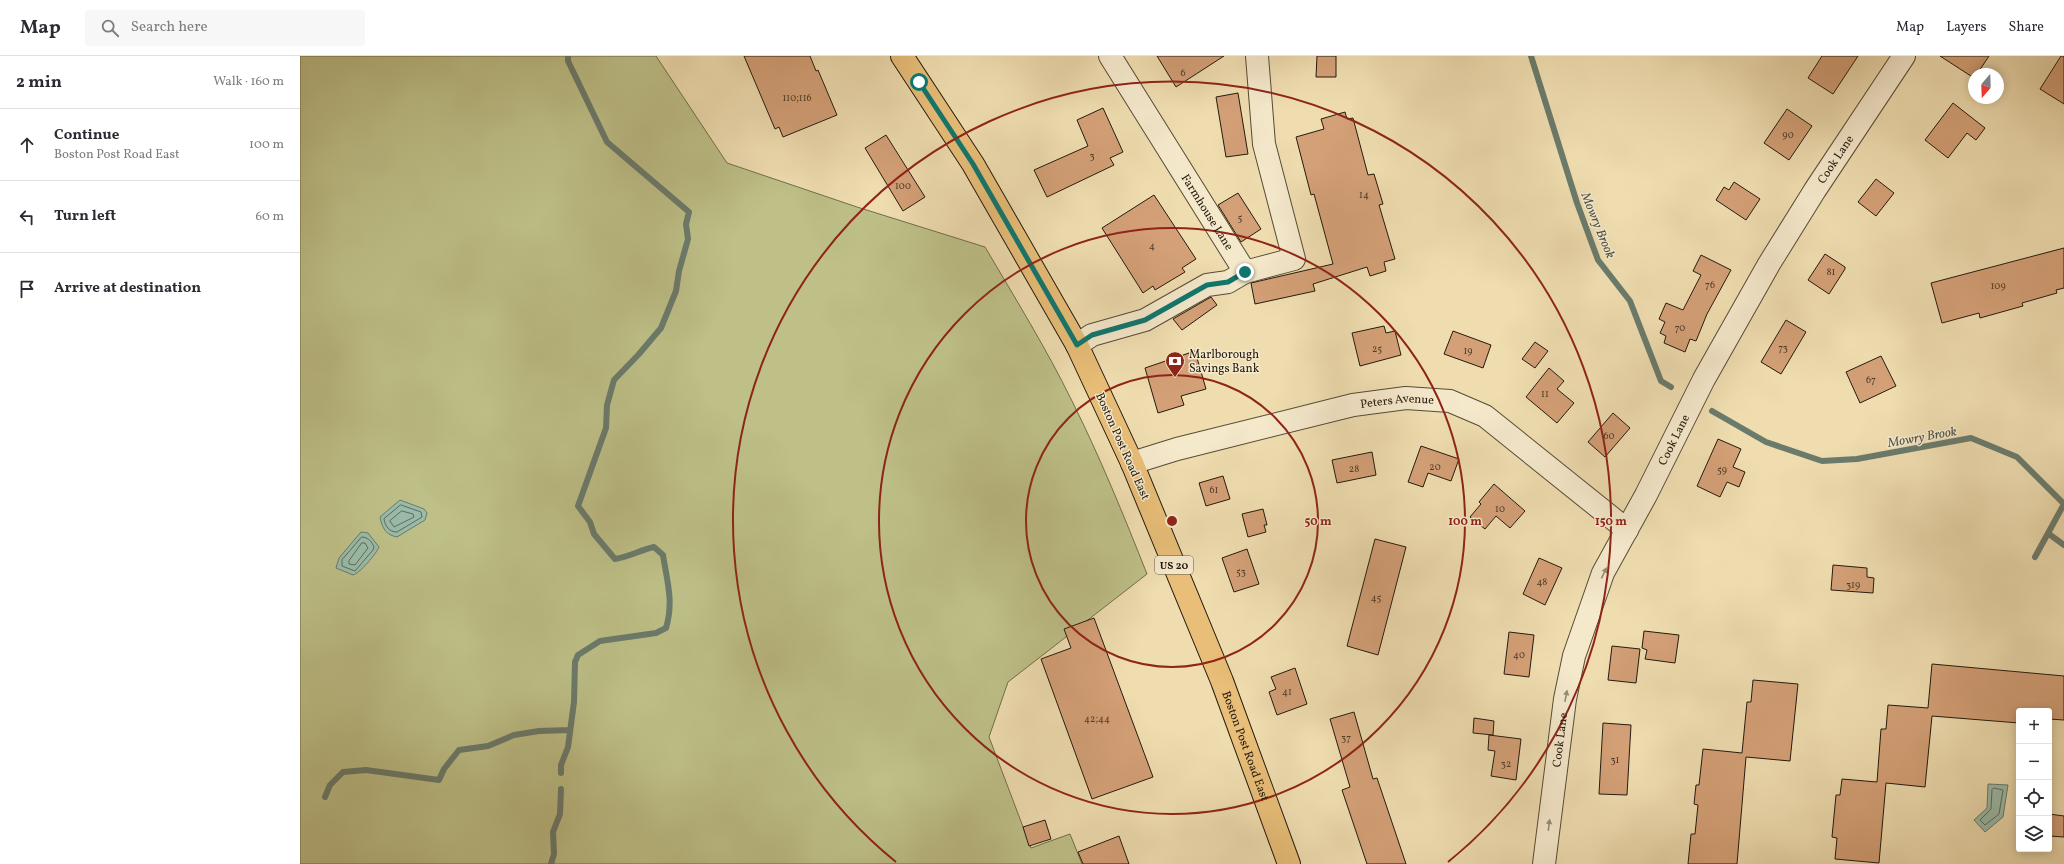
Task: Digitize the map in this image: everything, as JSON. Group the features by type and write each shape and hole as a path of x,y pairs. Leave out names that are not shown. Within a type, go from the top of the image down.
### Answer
{"main road":[{"name":"Boston Post Road East","path":"902,56 973,164 1077,345 1132,463 1214,661 1289,864"}],"street":[{"name":"Farmhouse Lane","path":"1110,56 1245,272"},
{"path":"1077,345 1092,335 1145,320 1207,285 1228,282 1245,272 1294,259 1264,144 1258,56"},
{"name":"Cook Lane","path":"1544,864 1565,699 1574,656 1603,573 1627,530 1704,379 1766,271 1816,190 1904,56"},
{"name":"Peters Avenue","path":"1132,463 1184,447 1352,405 1406,398 1450,401 1485,416 1627,530"}],"green space":[{"path":"300,56 656,56 727,163 857,207 985,247 1041,342 1072,401 1102,465 1147,574 1008,682 989,737 1031,848 1070,834 1082,864 300,864"}],"water":[{"path":"400,500 424,509 427,513 425,520 397,537 387,533 380,517"},
{"path":"361,532 368,533 379,547 375,554 356,574 353,575 336,568 339,558"},
{"path":"1988,784 2008,785 2003,817 1985,832 1974,820 1987,808"}],"building":[{"path":"744,56 810,56 816,71 818,70 837,115 783,137 779,127 775,129"},
{"path":"1157,56 1224,56 1176,87"},
{"path":"1317,56 1336,56 1336,77 1316,77"},
{"path":"1822,56 1858,56 1833,94 1808,78"},
{"path":"1940,56 1989,56 1981,68 1968,68 1968,74"},
{"path":"2061,56 2064,56 2064,104 2040,89"},
{"path":"1238,93 1248,154 1226,157 1216,97"},
{"path":"1953,103 1985,128 1976,140 1967,133 1948,158 1925,140"},
{"path":"1103,108 1123,152 1110,158 1114,165 1047,197 1034,170 1088,146 1077,120"},
{"path":"1787,109 1812,126 1789,160 1764,143"},
{"path":"1345,112 1347,119 1353,118 1368,175 1374,174 1383,204 1379,205 1395,259 1384,262 1386,271 1370,276 1367,267 1313,284 1315,291 1255,304 1251,283 1333,264 1314,194 1311,195 1296,137 1324,129 1321,119"},
{"path":"886,135 925,197 903,211 865,148"},
{"path":"1876,179 1894,193 1876,216 1858,202"},
{"path":"1734,182 1760,199 1746,220 1716,200 1724,187 1729,190"},
{"path":"1238,193 1261,229 1241,242 1218,205"},
{"path":"1154,195 1196,259 1182,268 1185,272 1155,290 1153,286 1143,293 1102,228"},
{"path":"2064,248 2064,288 2056,290 2057,293 2022,303 2023,306 1980,318 1979,313 1942,323 1931,283"},
{"path":"1825,254 1845,267 1829,294 1808,280"},
{"path":"1701,255 1731,270 1707,314 1696,341 1690,339 1685,352 1664,343 1666,336 1660,333 1665,322 1659,319 1666,303 1683,310 1701,275 1693,271"},
{"path":"1211,297 1217,305 1182,330 1173,319"},
{"path":"1786,320 1806,332 1781,374 1761,362"},
{"path":"1384,326 1386,333 1395,331 1401,355 1360,366 1352,333"},
{"path":"1453,331 1491,345 1483,368 1444,354"},
{"path":"1535,342 1548,351 1535,368 1522,359"},
{"name":"Marlborough Savings Bank","path":"1195,351 1206,389 1181,396 1184,405 1158,413 1145,368"},
{"path":"1881,356 1896,386 1860,403 1846,372"},
{"path":"1549,368 1564,381 1557,389 1574,403 1557,423 1526,397"},
{"path":"1613,413 1630,428 1605,457 1588,442"},
{"path":"1718,439 1741,449 1733,467 1745,472 1739,487 1727,482 1720,497 1697,486"},
{"path":"1421,446 1459,459 1451,481 1428,473 1423,487 1408,482"},
{"path":"1372,452 1376,475 1337,483 1332,460"},
{"path":"1223,476 1230,499 1206,506 1199,483"},
{"path":"1494,484 1525,511 1510,528 1496,516 1485,529 1470,517 1481,504 1479,502"},
{"path":"1263,509 1267,525 1264,525 1266,532 1248,537 1242,514"},
{"path":"1375,539 1406,547 1378,655 1347,646"},
{"path":"1247,549 1259,584 1234,592 1222,558"},
{"path":"1539,558 1562,568 1545,605 1523,594"},
{"path":"1833,565 1867,568 1867,577 1874,578 1873,593 1831,590"},
{"path":"1094,618 1153,777 1092,799 1041,659 1071,648 1064,629"},
{"path":"1644,631 1679,635 1675,663 1645,659 1647,650 1642,648"},
{"path":"1509,632 1534,635 1529,677 1504,674"},
{"path":"1612,646 1640,649 1636,683 1608,680"},
{"path":"1932,664 2064,676 2064,720 2052,719 2052,708 2016,708 2016,723 1932,716 1925,787 1886,783 1879,863 1835,859 1837,838 1832,837 1836,795 1840,795 1842,779 1877,782 1881,729 1886,729 1888,705 1928,708"},
{"path":"1295,668 1307,704 1277,715 1269,692 1276,689 1271,677"},
{"path":"1753,680 1798,684 1790,761 1746,757 1737,864 1688,864 1691,834 1695,834 1698,805 1694,804 1696,785 1699,785 1703,749 1742,753 1747,702 1751,702"},
{"path":"1354,712 1373,779 1377,778 1406,864 1367,864 1342,790 1350,787 1330,719"},
{"path":"1474,718 1494,721 1493,735 1473,733"},
{"path":"1603,723 1631,725 1627,795 1599,794"},
{"path":"1489,735 1521,739 1516,780 1491,776 1495,751 1488,750"},
{"path":"2052,814 2064,816 2064,837 2052,836"},
{"path":"1045,820 1051,839 1029,846 1023,827"},
{"path":"1119,836 1129,864 1083,864 1078,852"}],"waterway":[{"path":"561,773 561,765 568,747 574,702 575,662 578,655 600,641 656,633 666,628 670,600 663,555 654,547 615,559 594,534 590,522 578,506 606,428 607,405 614,380 661,328 676,291 679,271 688,239 686,224 689,212 607,142 568,61 568,56"},
{"name":"Mowry Brook","path":"1531,56 1577,203 1598,260 1630,301 1661,381 1671,387"},
{"name":"Mowry Brook","path":"1712,411 1766,442 1822,461 1857,459 1971,438 2017,457 2064,504 2035,557"},
{"path":"2049,534 2064,545"},
{"path":"325,797 330,785 343,772 366,770 439,780 444,769 459,750 488,746 514,735 539,731 570,730"},
{"path":"551,864 554,854 553,832 560,814 561,789"}],"place":[{"name":"Marlborough Savings Bank","path":"1175,378"}],"route":[{"path":"919,82 973,164 1064,319 1077,345 1092,335 1145,320 1207,285 1228,282 1245,272"}]}
